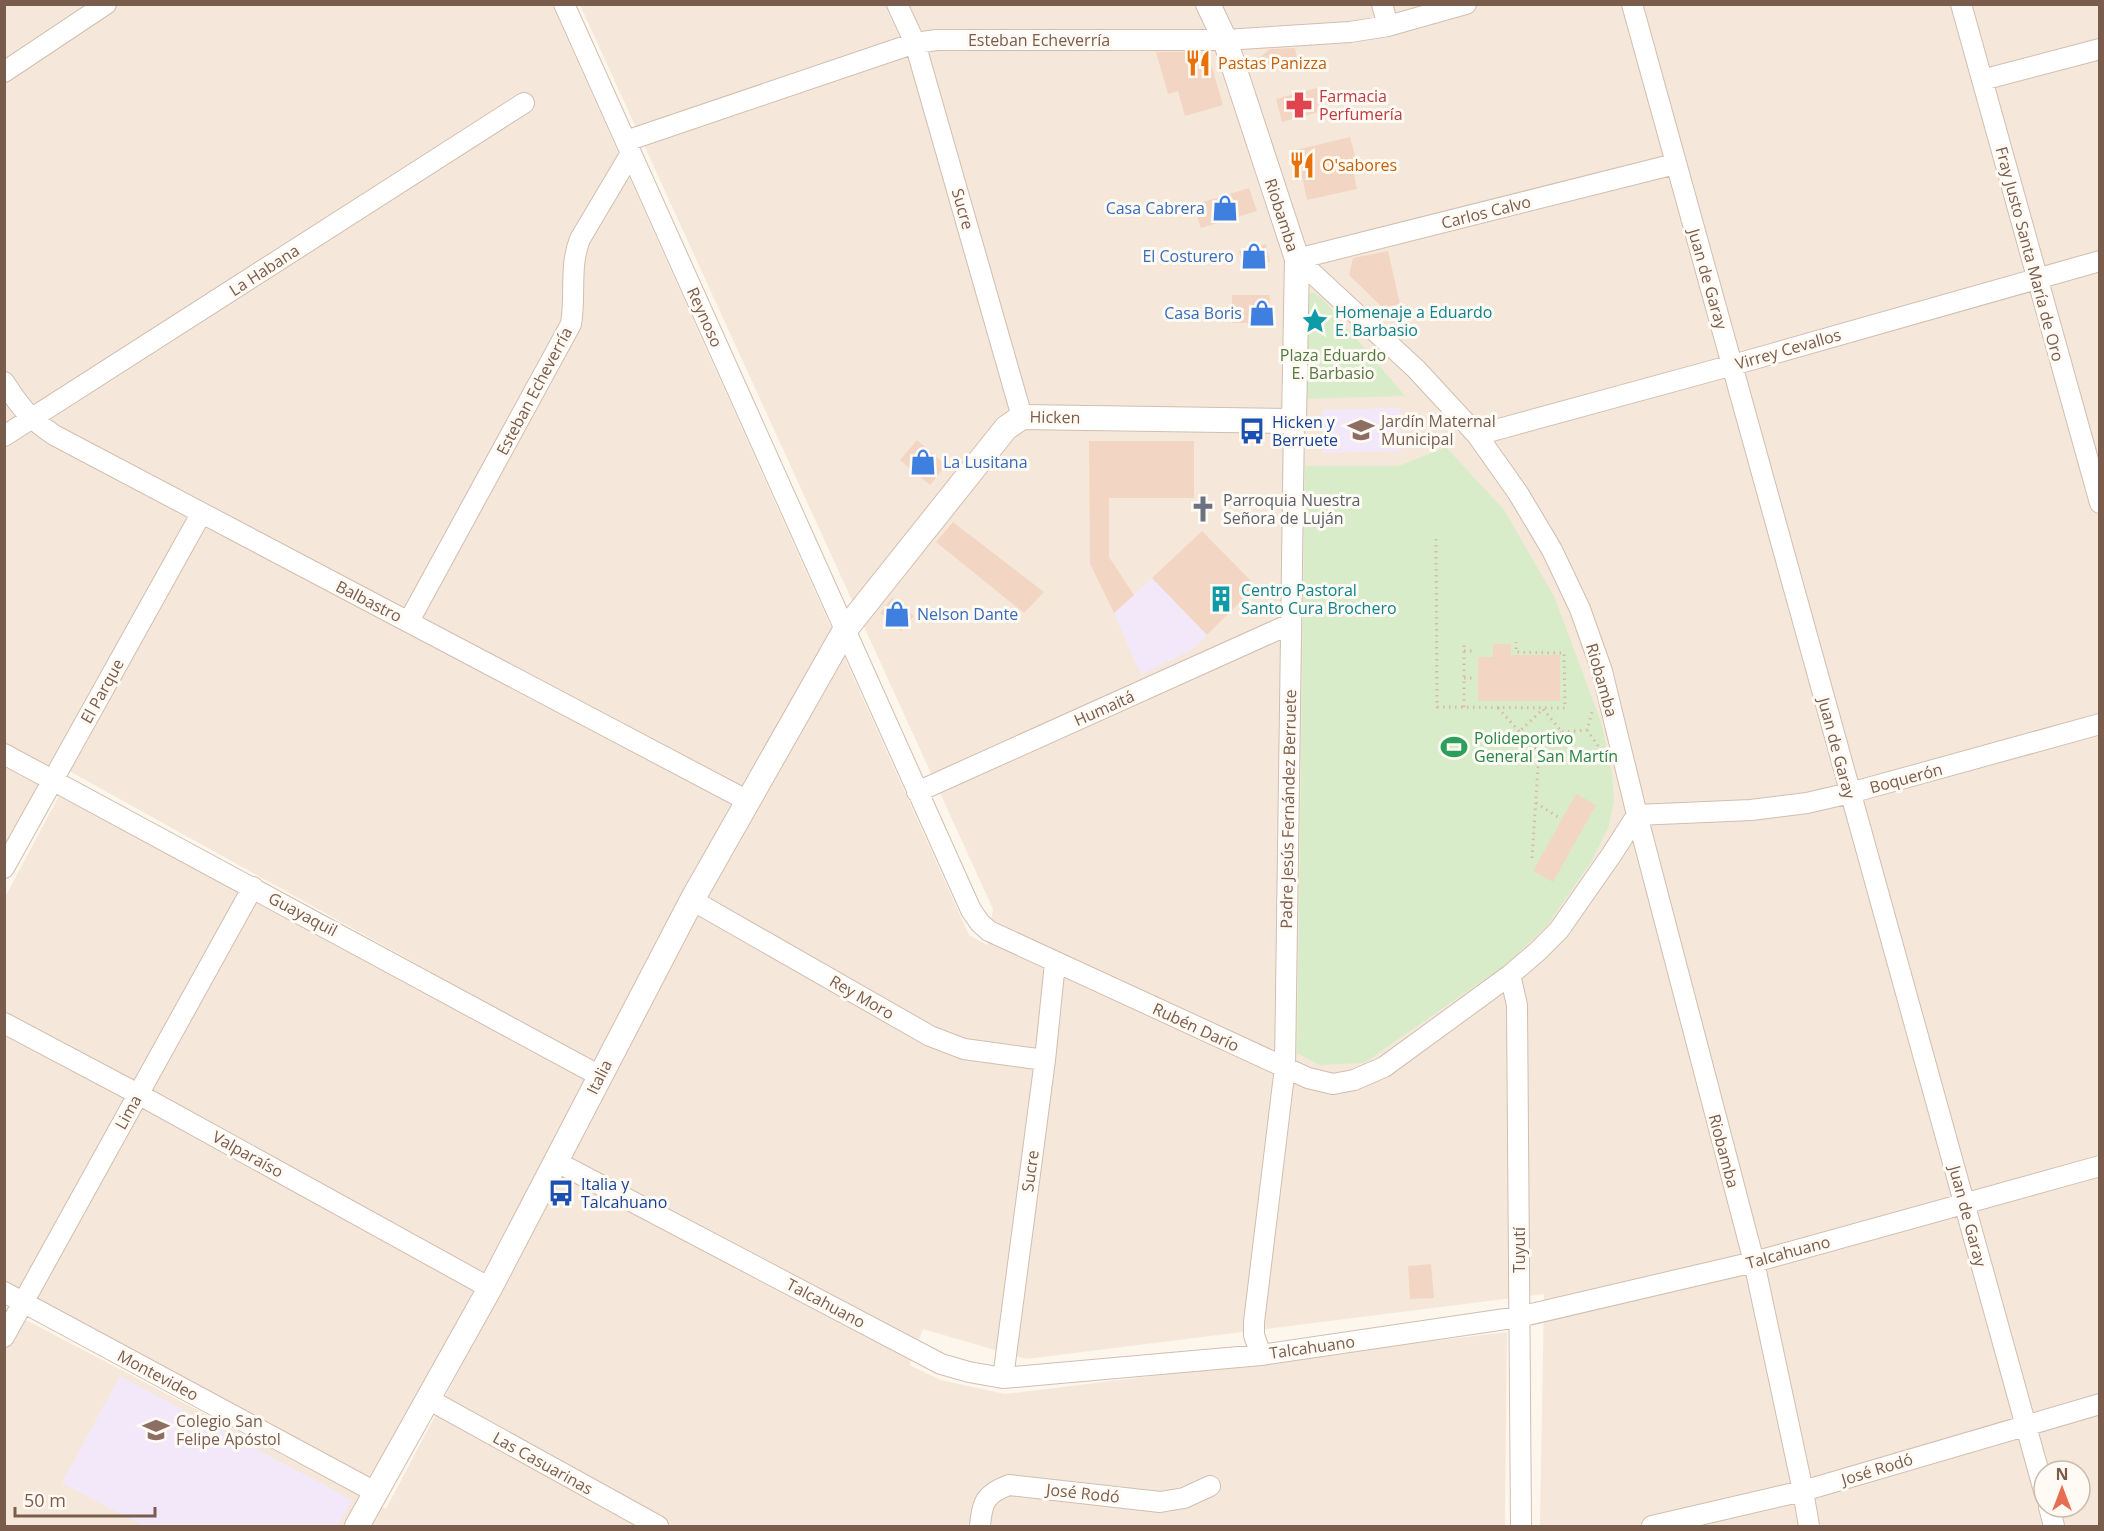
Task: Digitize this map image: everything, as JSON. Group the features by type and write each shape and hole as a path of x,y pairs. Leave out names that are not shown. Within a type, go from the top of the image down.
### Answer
{"street":[{"path":"4,72 106,4"},
{"name":"Reynoso","path":"564,4 845,630"},
{"name":"Sucre","path":"897,4 915,43 1022,417"},
{"name":"Riobamba","path":"1208,4 1225,40 1297,259 1416,369 1477,435 1518,493 1552,550 1580,609 1602,671 1636,815 1754,1262 1809,1527"},
{"path":"1382,4 1388,26"},
{"name":"Esteban Echeverría","path":"409,621 571,324 574,254 629,147 915,43 937,39 1225,40 1350,32 1388,26 1466,4"},
{"name":"Juan de Garay","path":"1632,4 2035,1459"},
{"name":"Fray Justo Santa María de Oro","path":"1961,4 2099,498"},
{"path":"1982,80 2100,50"},
{"name":"La Habana","path":"4,436 524,103"},
{"name":"Carlos Calvo","path":"1297,259 1675,164"},
{"name":"Padre Jesús Fernández Berruete","path":"1261,1355 1254,1335 1254,1322 1285,1067 1297,259"},
{"name":"Virrey Cevallos","path":"1477,435 2100,261"},
{"name":"Balbastro","path":"4,382 31,420 54,435 748,801"},
{"name":"Hicken","path":"845,630 1005,428 1022,417 1294,421"},
{"name":"El Parque","path":"4,868 201,514"},
{"name":"Humaitá","path":"917,792 1290,624"},
{"name":"Rubén Darío","path":"845,630 971,910 980,923 989,931 1055,963 1308,1078 1333,1084 1354,1080 1384,1067 1510,975 1559,930 1636,815"},
{"name":"Italia","path":"357,1527 490,1288 692,900 845,630"},
{"name":"Boquerón","path":"1636,815 1751,810 1807,803 2100,724"},
{"name":"Guayaquil","path":"4,754 600,1076"},
{"name":"Lima","path":"4,1337 253,887"},
{"name":"Rey Moro","path":"692,900 930,1035 964,1048 1045,1060"},
{"name":"Sucre","path":"1003,1378 1045,1060 1055,963"},
{"name":"Tuyutí","path":"1510,975 1517,1005 1521,1527"},
{"name":"Valparaíso","path":"4,1023 138,1094 490,1288"},
{"name":"Talcahuano","path":"555,1161 941,1364 1003,1378 1261,1355 1519,1317 1754,1262 2100,1166"},
{"name":"Montevideo","path":"4,1292 375,1492"},
{"name":"Las Casuarinas","path":"428,1399 658,1527"},
{"name":"José Rodó","path":"1652,1527 1803,1491 2100,1404"},
{"name":"José Rodó","path":"980,1527 986,1498 992,1491 1009,1485 1160,1502 1184,1498 1210,1486"}],"path":[{"path":"1436,539 1437,706 1565,708 1564,653 1516,652 1516,642"},
{"path":"1464,644 1464,707"},
{"path":"1464,651 1474,651"},
{"path":"1464,678 1474,678"},
{"path":"1498,708 1539,753"},
{"path":"1520,731 1543,709"},
{"path":"1543,709 1562,732"},
{"path":"1532,858 1539,753 1562,732 1587,730 1592,710"},
{"path":"1536,803 1561,819"}],"shaded area":[{"path":"5,5 552,5 969,935 987,945 993,909 580,5 2099,5 2099,1526 1540,1526 1544,1294 1026,1359 923,1329 909,1365 941,1380 1005,1394 1507,1332 1505,1526 5,1526 5,1309 386,1509 615,1074 53,762 5,849"},
{"name":"Jardín Maternal Municipal","path":"1400,408 1401,451 1323,453 1322,410"},
{"path":"1152,578 1207,635 1191,650 1141,675 1114,613"},
{"path":"60,794 588,1080 371,1480 5,1281 4,899"},
{"name":"Colegio San Felipe Apóstol","path":"120,1376 352,1500 338,1526 144,1526 62,1483"}],"green space":[{"name":"Plaza Eduardo E. Barbasio","path":"1308,293 1321,297 1405,396 1298,399"},
{"name":"Polideportivo General San Martín","path":"1446,447 1504,510 1554,596 1601,722 1612,773 1614,800 1609,826 1591,862 1548,924 1508,963 1364,1063 1319,1065 1297,1053 1305,466 1399,466"}],"building":[{"path":"1295,48 1297,59 1250,69 1249,66 1270,49"},
{"path":"1156,52 1201,52 1209,57 1223,105 1185,116 1178,91 1168,94"},
{"name":"Farmacia Perfumería","path":"1317,88 1323,111 1282,122 1276,99"},
{"path":"1350,137 1357,163 1352,165 1357,189 1307,200 1302,176 1298,177 1292,151"},
{"name":"Casa Cabrera","path":"1249,188 1257,211 1201,228 1193,205"},
{"name":"El Costurero","path":"1266,244 1270,262 1243,268 1239,251"},
{"path":"1388,251 1400,304 1383,308 1349,275 1353,258"},
{"path":"1232,295 1270,295 1270,323 1232,323"},
{"name":"La Lusitana","path":"917,440 946,465 930,485 900,460"},
{"path":"1089,441 1194,441 1194,498 1109,498 1109,557 1134,595 1114,613 1090,564"},
{"path":"953,522 1044,592 1024,613 936,542"},
{"path":"1202,531 1256,586 1207,635 1152,578"},
{"name":"Nelson Dante","path":"892,598 914,616 901,631 880,613"},
{"path":"1493,644 1511,644 1511,655 1560,655 1560,701 1478,701 1478,657 1493,657"},
{"path":"1576,794 1596,805 1553,882 1533,871"},
{"path":"1431,1264 1434,1298 1410,1299 1408,1266"}],"place":[{"name":"Pastas Panizza","path":"1198,63"},
{"name":"Farmacia Perfumería","path":"1299,105"},
{"name":"O'sabores","path":"1302,165"},
{"name":"Casa Cabrera","path":"1225,208"},
{"name":"El Costurero","path":"1254,256"},
{"name":"Casa Boris","path":"1262,313"},
{"name":"Homenaje a Eduardo E. Barbasio","path":"1315,321"},
{"name":"Jardín Maternal Municipal","path":"1361,430"},
{"name":"Hicken y Berruete","path":"1252,431"},
{"name":"La Lusitana","path":"923,462"},
{"name":"Parroquia Nuestra Señora de Luján","path":"1203,509"},
{"name":"Centro Pastoral Santo Cura Brochero","path":"1221,599"},
{"name":"Nelson Dante","path":"897,614"},
{"name":"Polideportivo General San Martín","path":"1454,747"},
{"name":"Italia y Talcahuano","path":"561,1193"},
{"name":"Colegio San Felipe Apóstol","path":"156,1430"}]}
